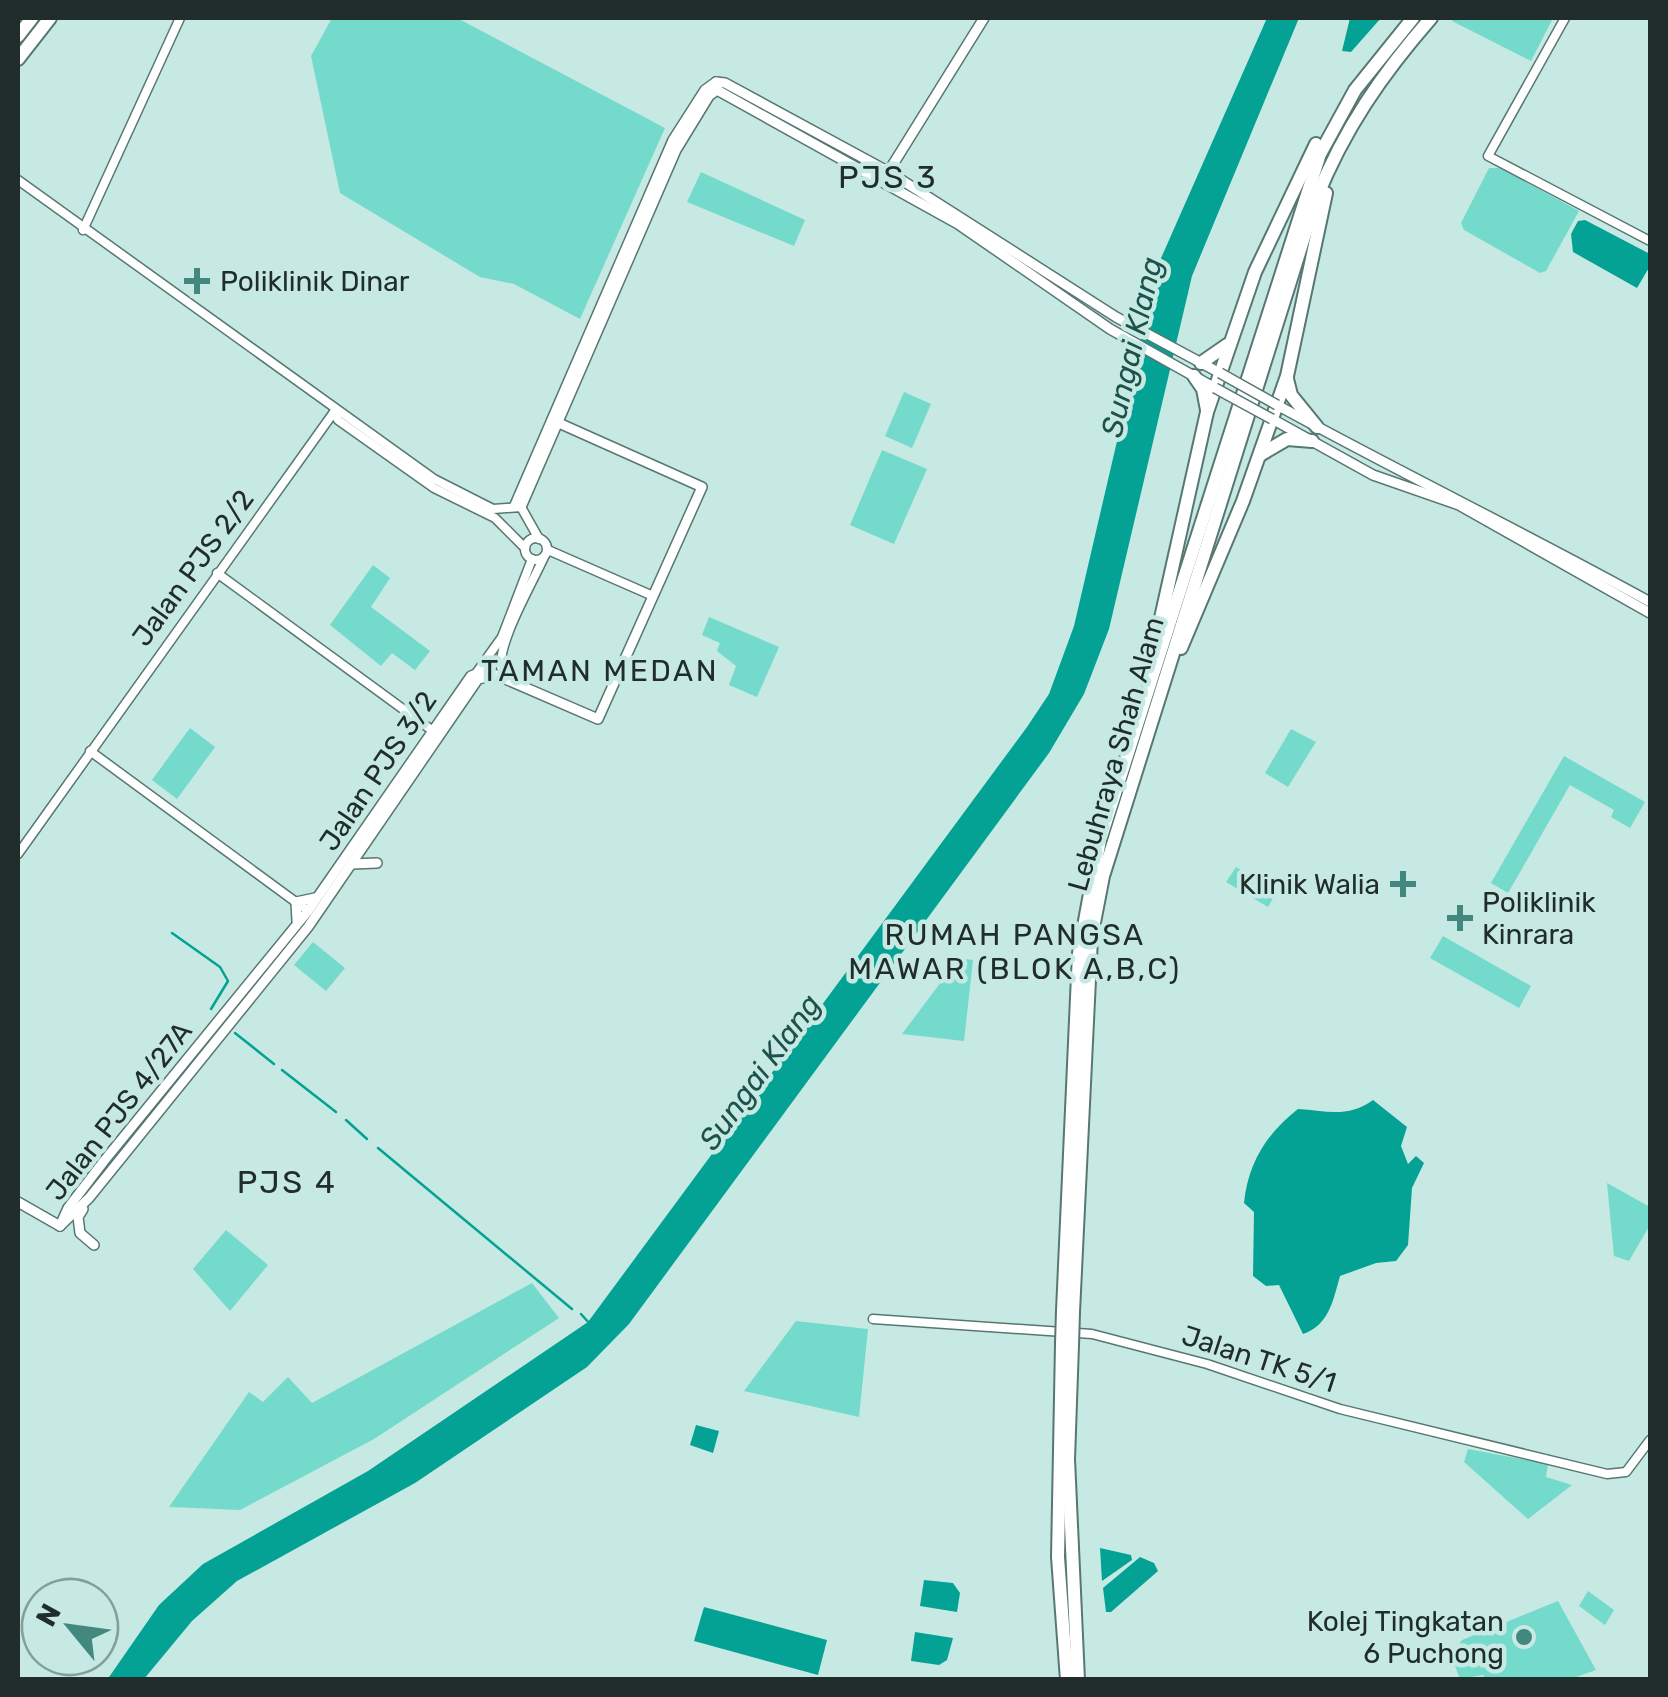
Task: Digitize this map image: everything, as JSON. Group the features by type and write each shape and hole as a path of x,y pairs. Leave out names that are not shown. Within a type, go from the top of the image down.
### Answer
{"highway":[{"path":"18,36 32,18"},
{"path":"18,48 41,18"},
{"path":"18,59 50,18"},
{"name":"Lebuhraya Shah Alam","path":"1067,1680 1058,1522 1079,953 1100,840 1320,154 1355,90 1413,18"},
{"name":"Lebuhraya Shah Alam","path":"1068,1311 1091,938 1132,781 1316,198 1337,147 1368,94 1431,18"},
{"path":"1135,727 1207,412 1254,272 1318,140 1364,64 1400,31"},
{"path":"1132,781 1277,405 1337,147"},
{"path":"1207,412 1206,396 1195,368 1218,355 1230,341"},
{"path":"1286,376 1292,395 1318,427"},
{"path":"1260,455 1287,439 1312,441"},
{"name":"Lebuhraya Shah Alam","path":"1067,1344 1078,1680"}],"main road":[{"path":"886,176 984,18"},
{"path":"555,421 674,140 705,90 725,82 864,158 1110,329 1195,368 1220,373 1387,467 1464,500 1650,602"},
{"path":"717,86 744,106 914,187 1195,368 1215,388 1373,475 1459,506 1650,613"},
{"path":"518,506 676,150 717,86"},
{"path":"706,101 717,97 744,106"},
{"path":"864,158 884,160 900,152"},
{"path":"900,152 902,171 914,187"},
{"path":"489,672 598,719 702,486 555,421"},
{"name":"Jalan PJS 3/2","path":"308,911 433,731 489,672"},
{"name":"Jalan PJS 3/2","path":"302,926 352,864 489,672"},
{"path":"352,864 377,863"},
{"path":"302,926 296,902 317,898"},
{"name":"Jalan PJS 4/27A","path":"60,1226 89,1198 302,926 308,911"},
{"name":"Jalan PJS 4/27A","path":"60,1226 68,1208 190,1066"},
{"path":"89,1198 78,1222 80,1233 94,1246"},
{"path":"20,1200 60,1226"},
{"path":"44,1215 68,1208"}],"street":[{"path":"83,230 180,18"},
{"path":"1565,18 1488,156 1650,241"},
{"path":"18,180 334,412 446,487 500,511 518,506 546,554"},
{"path":"334,412 338,420 426,482 496,518 532,559"},
{"name":"Jalan PJS 2/2","path":"18,854 334,412"},
{"path":"524,547 528,540 539,540"},
{"path":"489,672 532,559 546,554 653,596"},
{"path":"489,672 500,664 507,638 546,554"},
{"path":"217,573 433,731"},
{"path":"90,751 308,911"},
{"name":"Jalan TK 5/1","path":"873,1320 1092,1334 1207,1364 1340,1408 1607,1474 1626,1472 1650,1440"}],"shaded area":[{"path":"332,18 457,18 665,128 580,319 514,284 480,277 340,193 311,56"},
{"path":"1267,18 1299,18 1192,276 1109,629 1084,694 1049,753 629,1324 587,1367 415,1483 237,1581 192,1621 144,1679 107,1680 120,1677 120,1661 159,1605 203,1564 368,1471 588,1322 1049,694 1074,626 1158,265"},
{"path":"1350,18 1381,18 1351,52 1342,51"},
{"path":"1552,20 1531,61 1452,21"},
{"path":"1489,168 1500,168 1579,211 1546,271 1540,273 1464,230 1461,223"},
{"path":"701,172 805,220 794,246 687,202"},
{"path":"1585,220 1650,254 1650,266 1637,288 1573,252 1571,234 1578,221"},
{"path":"904,392 931,404 912,448 885,436"},
{"path":"882,450 927,469 894,544 850,525"},
{"path":"373,565 390,578 371,607 430,651 415,670 392,653 381,666 330,625"},
{"path":"709,617 779,647 757,697 729,685 736,666 717,651 720,643 702,635"},
{"path":"190,728 215,747 177,799 152,780"},
{"path":"1291,729 1316,742 1288,787 1265,773"},
{"path":"1564,756 1645,802 1630,828 1611,817 1614,810 1570,785 1508,893 1491,883"},
{"path":"1236,867 1277,891 1268,907 1226,882"},
{"path":"1443,936 1531,986 1519,1008 1430,958"},
{"path":"313,942 345,968 326,991 294,965"},
{"path":"959,958 973,960 964,1041 902,1034"},
{"path":"1373,1100 1407,1127 1401,1146 1408,1164 1416,1156 1424,1163 1412,1188 1408,1245 1396,1261 1376,1263 1340,1276 1324,1318 1303,1334 1279,1285 1266,1286 1253,1276 1254,1212 1244,1203 1246,1188 1268,1139 1298,1109 1346,1111"},
{"path":"1607,1183 1650,1207 1650,1225 1629,1261 1614,1256"},
{"path":"226,1230 268,1265 230,1311 193,1269"},
{"path":"532,1283 559,1318 374,1439 240,1510 169,1507 249,1392 263,1402 288,1377 312,1403"},
{"path":"796,1321 868,1329 859,1417 744,1391"},
{"path":"696,1425 719,1431 713,1453 690,1445"},
{"path":"1468,1449 1548,1464 1546,1477 1572,1485 1528,1519 1464,1462"},
{"path":"1100,1548 1131,1555 1132,1560 1102,1581"},
{"path":"1140,1557 1154,1563 1158,1571 1111,1612 1106,1612 1103,1588"},
{"path":"924,1580 953,1583 960,1593 957,1612 920,1606"},
{"path":"1588,1591 1614,1610 1605,1625 1579,1606"},
{"name":"Kolej Tingkatan 6 Puchong","path":"1558,1601 1596,1670 1570,1679 1485,1679 1483,1675 1460,1679 1451,1655 1462,1640"},
{"path":"704,1607 827,1640 818,1675 694,1641"},
{"path":"915,1632 953,1638 947,1660 939,1665 911,1661"}],"waterway":[{"path":"172,933 220,967 228,981 211,1009"},
{"path":"235,1033 274,1064"},
{"path":"282,1070 336,1112"},
{"path":"346,1120 367,1139"},
{"path":"378,1148 572,1309"},
{"path":"581,1314 590,1324"}],"place":[{"name":"Poliklinik Dinar","path":"197,281"},
{"name":"Klinik Walia","path":"1403,884"},
{"name":"Poliklinik Kinrara","path":"1460,918"},
{"name":"Kolej Tingkatan 6 Puchong","path":"1524,1637"}],"district":[{"name":"PJS 3","path":"888,177"},
{"name":"TAMAN MEDAN","path":"600,671"},
{"name":"RUMAH PANGSA MAWAR (BLOK A,B,C)","path":"1015,952"},
{"name":"PJS 4","path":"287,1182"}],"water label":[{"name":"Sungai Klang","path":"1132,347"},
{"name":"Sungai Klang","path":"760,1072"}]}
